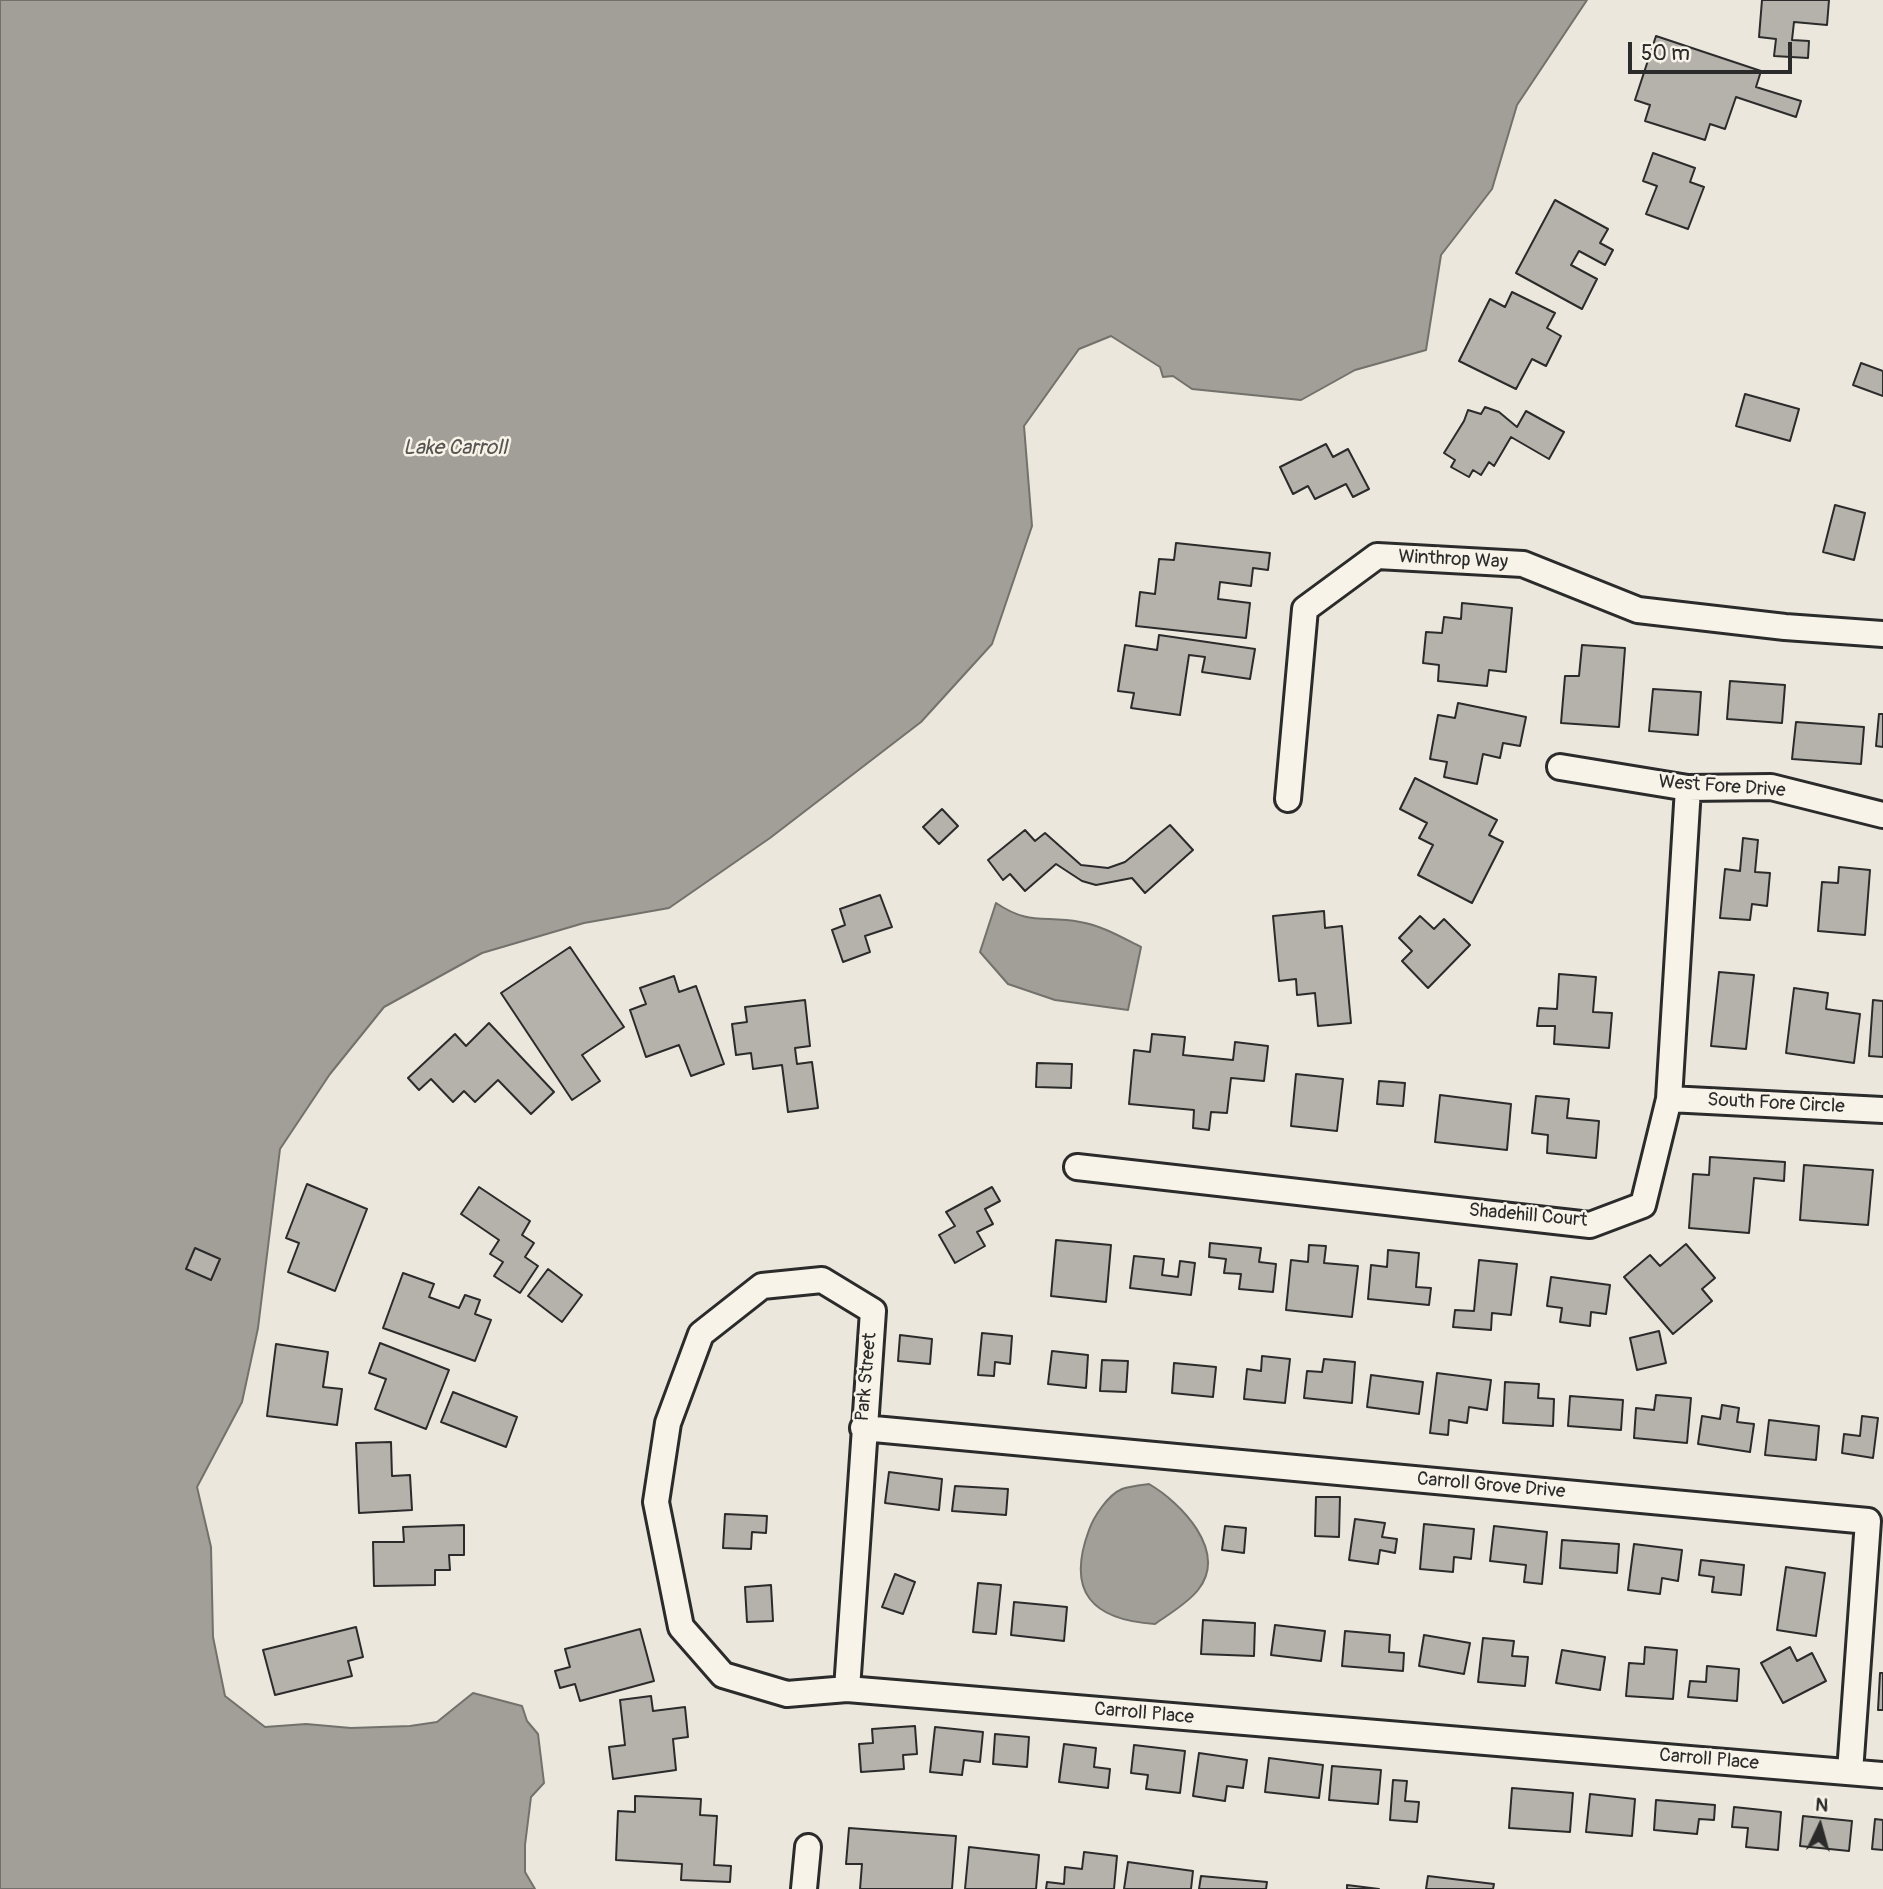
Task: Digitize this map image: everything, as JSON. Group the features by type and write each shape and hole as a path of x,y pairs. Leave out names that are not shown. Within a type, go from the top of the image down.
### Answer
{"street":[{"name":"Winthrop Way","path":"1288,799 1306,609 1377,556 1523,564 1638,610 1785,627 1883,634"},
{"name":"West Fore Drive","path":"1560,767 1688,788 1771,787 1883,814"},
{"name":"Shadehill Court","path":"1076,1167 1590,1225 1643,1205 1669,1099 1688,788"},
{"name":"South Fore Circle","path":"1669,1099 1883,1110"},
{"name":"Park Street","path":"684,1380 701,1334 762,1286 822,1280 873,1311 847,1689"},
{"name":"Carroll Place","path":"684,1380 668,1423 656,1502 681,1627 723,1675 787,1694 847,1689 1883,1775"},
{"name":"Carroll Grove Drive","path":"863,1428 1868,1521 1850,1772"},
{"path":"804,1889 808,1847"}],"water":[{"name":"Lake Carroll","path":"0,0 1587,0 1517,105 1492,189 1441,255 1426,350 1355,370 1301,400 1192,389 1173,376 1163,377 1160,367 1111,336 1079,349 1024,426 1032,526 992,644 921,722 770,838 669,908 584,923 482,953 384,1007 330,1074 280,1149 258,1328 242,1402 197,1487 211,1547 213,1637 225,1696 265,1727 306,1724 351,1728 410,1726 437,1722 473,1693 522,1706 527,1721 538,1734 544,1783 531,1797 525,1845 525,1872 535,1889 0,1889"},
{"path":"996,903 1018,915 1096,926 1141,947 1128,1010 1055,1000 1008,984 980,952"},
{"path":"1149,1484 1174,1503 1197,1529 1208,1560 1206,1575 1194,1595 1155,1624 1133,1621 1100,1609 1083,1586 1081,1570 1089,1530 1102,1506 1122,1489"}],"building":[{"path":"1762,0 1829,0 1827,25 1794,22 1792,40 1809,41 1808,58 1774,56 1776,39 1759,37"},
{"path":"1656,36 1761,71 1756,87 1801,101 1796,117 1736,97 1725,129 1710,124 1705,140 1645,121 1650,105 1635,100"},
{"path":"1653,153 1695,168 1690,182 1704,187 1688,229 1646,214 1657,186 1643,181"},
{"path":"1555,200 1608,229 1600,243 1613,250 1605,265 1579,251 1571,265 1597,279 1582,309 1516,273"},
{"path":"1512,292 1555,313 1547,328 1561,336 1546,366 1532,359 1516,389 1459,361 1490,299 1505,307"},
{"path":"1861,363 1883,371 1883,396 1853,385"},
{"path":"1745,394 1799,409 1790,441 1736,426"},
{"path":"1485,407 1499,412 1517,427 1526,411 1564,432 1549,459 1511,437 1494,466 1489,462 1481,475 1473,470 1469,477 1451,467 1455,460 1444,453 1468,410 1481,414"},
{"path":"1326,444 1333,457 1348,449 1369,489 1353,497 1346,484 1315,499 1308,486 1293,494 1280,467"},
{"path":"1835,505 1865,513 1854,560 1823,552"},
{"path":"1176,543 1270,553 1268,570 1253,568 1251,586 1220,582 1218,599 1250,603 1246,638 1136,626 1140,592 1155,594 1159,559 1174,560"},
{"path":"1462,603 1512,608 1506,672 1489,670 1487,686 1438,681 1439,665 1423,663 1426,632 1442,633 1444,617 1461,619"},
{"path":"1159,635 1255,649 1250,679 1202,672 1205,657 1189,655 1180,715 1131,708 1134,693 1118,691 1125,645 1157,650"},
{"path":"1582,645 1625,648 1619,727 1561,723 1565,676 1579,676"},
{"path":"1730,681 1785,685 1782,723 1727,719"},
{"path":"1653,689 1701,692 1698,735 1649,731"},
{"path":"1458,703 1526,717 1520,746 1503,743 1500,758 1483,754 1477,784 1444,777 1447,762 1430,759 1438,715 1455,718"},
{"path":"1879,714 1883,714 1883,747 1876,746"},
{"path":"1796,722 1864,727 1861,764 1792,759"},
{"path":"1415,778 1497,820 1489,835 1503,842 1472,903 1418,875 1433,845 1419,838 1427,823 1400,809"},
{"path":"942,809 958,826 939,844 923,827"},
{"path":"1170,825 1193,850 1145,893 1132,878 1096,885 1082,881 1056,864 1025,891 1010,874 1003,880 988,860 1025,830 1035,841 1045,833 1081,865 1108,868 1125,862"},
{"path":"1743,838 1758,840 1755,872 1770,873 1767,906 1752,904 1750,920 1720,918 1725,869 1740,871"},
{"path":"1839,867 1870,870 1865,935 1818,931 1822,882 1838,883"},
{"path":"880,895 892,927 865,936 870,952 843,962 832,930 845,925 840,909"},
{"path":"1324,911 1325,928 1342,926 1351,1023 1318,1026 1315,993 1297,995 1296,979 1279,981 1273,916"},
{"path":"1420,916 1434,929 1444,919 1470,945 1428,988 1402,961 1412,951 1399,938"},
{"path":"570,947 624,1027 582,1055 600,1081 572,1100 501,993"},
{"path":"1719,972 1754,975 1746,1049 1711,1046"},
{"path":"1559,974 1596,977 1593,1012 1612,1013 1609,1048 1554,1044 1555,1026 1537,1026 1539,1008 1557,1009"},
{"path":"674,976 679,992 696,986 724,1064 691,1076 679,1045 646,1057 630,1010 646,1004 640,988"},
{"path":"1794,988 1828,993 1826,1009 1860,1014 1854,1063 1786,1053"},
{"path":"805,1000 810,1046 795,1048 797,1064 812,1062 818,1108 788,1112 782,1065 753,1069 751,1053 736,1055 732,1024 747,1022 745,1007"},
{"path":"1873,1000 1883,1001 1883,1057 1869,1056"},
{"path":"489,1023 554,1092 531,1114 498,1080 475,1102 464,1091 453,1102 431,1079 419,1090 408,1078 455,1034 466,1046"},
{"path":"1152,1034 1185,1037 1183,1055 1233,1060 1235,1042 1268,1046 1264,1081 1231,1078 1227,1113 1211,1112 1209,1130 1193,1128 1194,1110 1129,1104 1134,1050 1150,1052"},
{"path":"1037,1063 1072,1064 1071,1088 1036,1087"},
{"path":"1296,1074 1343,1079 1337,1131 1291,1126"},
{"path":"1379,1081 1405,1083 1403,1106 1377,1104"},
{"path":"1440,1095 1511,1104 1507,1150 1435,1142"},
{"path":"1536,1096 1569,1099 1567,1118 1599,1121 1596,1158 1547,1153 1548,1135 1532,1133"},
{"path":"1710,1157 1785,1162 1784,1181 1754,1178 1749,1233 1689,1228 1693,1174 1709,1175"},
{"path":"1804,1165 1873,1170 1868,1225 1800,1220"},
{"path":"307,1184 367,1209 335,1291 288,1272 299,1243 286,1238"},
{"path":"479,1187 530,1221 522,1235 534,1243 525,1257 538,1266 520,1293 494,1276 503,1262 490,1254 499,1240 461,1214"},
{"path":"992,1187 1000,1201 985,1209 993,1224 977,1232 985,1246 955,1263 939,1235 955,1226 946,1212"},
{"path":"1056,1240 1111,1245 1106,1302 1051,1296"},
{"path":"1210,1243 1261,1248 1259,1262 1276,1264 1273,1292 1239,1289 1241,1274 1224,1273 1226,1259 1209,1257"},
{"path":"1686,1244 1715,1278 1702,1289 1712,1301 1673,1334 1624,1277 1650,1255 1660,1266"},
{"path":"1309,1245 1326,1246 1324,1263 1358,1266 1352,1317 1286,1310 1291,1260 1308,1262"},
{"path":"195,1248 220,1259 211,1280 186,1269"},
{"path":"1388,1250 1419,1253 1416,1287 1431,1288 1429,1305 1368,1299 1371,1265 1387,1267"},
{"path":"1134,1256 1164,1259 1162,1275 1178,1277 1180,1261 1195,1263 1191,1295 1130,1288"},
{"path":"1479,1260 1517,1264 1511,1315 1492,1313 1491,1330 1453,1327 1455,1310 1474,1311"},
{"path":"548,1269 582,1295 562,1322 528,1296"},
{"path":"403,1273 434,1284 429,1297 459,1308 465,1295 480,1300 475,1314 491,1320 475,1361 383,1328"},
{"path":"1551,1277 1610,1285 1606,1314 1591,1312 1590,1326 1560,1322 1562,1308 1547,1306"},
{"path":"1659,1331 1666,1363 1637,1370 1630,1338"},
{"path":"982,1333 1012,1336 1010,1364 995,1362 994,1376 978,1375"},
{"path":"900,1335 932,1339 930,1364 898,1361"},
{"path":"380,1343 449,1370 426,1429 375,1409 386,1379 369,1373"},
{"path":"276,1344 328,1352 323,1387 342,1389 337,1425 267,1416"},
{"path":"1052,1351 1088,1355 1086,1388 1048,1384"},
{"path":"1262,1356 1290,1359 1285,1403 1244,1399 1247,1369 1261,1371"},
{"path":"1324,1359 1355,1362 1352,1403 1304,1398 1307,1371 1322,1372"},
{"path":"1102,1360 1128,1361 1126,1392 1100,1391"},
{"path":"1174,1363 1216,1367 1213,1397 1172,1393"},
{"path":"1437,1373 1491,1380 1487,1410 1469,1407 1467,1423 1449,1420 1448,1435 1430,1433"},
{"path":"1371,1375 1423,1382 1419,1414 1367,1407"},
{"path":"1505,1382 1539,1384 1538,1398 1554,1399 1553,1426 1503,1423"},
{"path":"453,1392 517,1417 506,1447 441,1422"},
{"path":"1656,1395 1691,1398 1687,1443 1634,1438 1636,1408 1654,1410"},
{"path":"1570,1396 1623,1400 1621,1430 1568,1426"},
{"path":"1722,1405 1739,1408 1737,1422 1754,1424 1750,1452 1698,1444 1702,1416 1720,1419"},
{"path":"1862,1416 1878,1418 1873,1458 1842,1453 1844,1434 1860,1436"},
{"path":"1769,1420 1819,1426 1816,1460 1765,1455"},
{"path":"391,1442 392,1476 410,1475 412,1510 359,1513 356,1443"},
{"path":"889,1472 942,1479 939,1510 885,1503"},
{"path":"955,1486 1008,1489 1006,1515 952,1511"},
{"path":"1316,1497 1340,1497 1339,1537 1315,1536"},
{"path":"725,1514 767,1516 766,1533 752,1532 751,1549 723,1548"},
{"path":"1355,1519 1385,1523 1382,1537 1397,1539 1395,1553 1380,1550 1378,1564 1349,1560"},
{"path":"1424,1524 1474,1529 1471,1559 1454,1557 1453,1572 1420,1569"},
{"path":"464,1525 464,1555 449,1555 450,1570 435,1570 435,1585 374,1586 373,1542 404,1542 403,1527"},
{"path":"1225,1526 1246,1528 1244,1553 1222,1550"},
{"path":"1494,1526 1547,1532 1542,1584 1524,1582 1526,1565 1490,1561"},
{"path":"1562,1540 1619,1544 1617,1573 1560,1568"},
{"path":"1634,1544 1682,1550 1678,1581 1662,1578 1660,1594 1628,1590"},
{"path":"1701,1560 1744,1565 1741,1595 1712,1592 1714,1577 1699,1575"},
{"path":"1786,1567 1825,1573 1816,1636 1777,1630"},
{"path":"895,1574 915,1582 903,1614 882,1607"},
{"path":"978,1583 1001,1585 996,1634 973,1632"},
{"path":"771,1585 773,1621 747,1622 745,1587"},
{"path":"1014,1602 1067,1607 1064,1641 1011,1635"},
{"path":"1203,1620 1255,1623 1254,1656 1201,1654"},
{"path":"1275,1625 1325,1631 1321,1661 1271,1655"},
{"path":"356,1627 363,1657 348,1661 352,1676 275,1695 263,1650"},
{"path":"640,1629 654,1681 580,1701 575,1684 560,1688 555,1671 570,1667 565,1649"},
{"path":"1345,1631 1390,1635 1389,1652 1404,1653 1403,1671 1342,1666"},
{"path":"1424,1635 1470,1643 1464,1674 1419,1666"},
{"path":"1483,1638 1514,1641 1512,1656 1528,1657 1525,1686 1478,1682"},
{"path":"1645,1647 1677,1650 1673,1699 1626,1696 1629,1663 1644,1664"},
{"path":"1790,1647 1797,1661 1812,1653 1826,1681 1783,1703 1761,1663"},
{"path":"1562,1650 1605,1657 1600,1690 1556,1683"},
{"path":"1707,1666 1739,1669 1737,1701 1688,1697 1690,1681 1706,1682"},
{"path":"1880,1673 1883,1673 1883,1710 1878,1710"},
{"path":"651,1696 653,1711 685,1707 688,1737 673,1739 676,1770 613,1779 609,1747 625,1745 620,1700"},
{"path":"915,1726 917,1754 903,1755 904,1769 861,1772 859,1744 873,1743 872,1729"},
{"path":"935,1727 983,1732 980,1762 964,1760 962,1775 930,1772"},
{"path":"995,1734 1029,1737 1027,1767 993,1764"},
{"path":"1064,1744 1096,1748 1094,1767 1110,1769 1108,1788 1059,1782"},
{"path":"1134,1745 1185,1751 1180,1793 1146,1789 1148,1775 1131,1773"},
{"path":"1199,1753 1247,1760 1243,1788 1227,1786 1225,1801 1193,1796"},
{"path":"1269,1758 1323,1765 1319,1798 1265,1792"},
{"path":"1332,1766 1381,1770 1378,1804 1329,1800"},
{"path":"1393,1780 1407,1781 1405,1801 1419,1802 1417,1822 1390,1820"},
{"path":"1512,1788 1573,1793 1570,1832 1509,1828"},
{"path":"1590,1794 1635,1799 1632,1836 1586,1832"},
{"path":"635,1796 701,1799 700,1815 717,1816 714,1865 731,1866 730,1882 681,1880 682,1864 616,1860 618,1811 635,1812"},
{"path":"1656,1800 1715,1805 1714,1820 1699,1819 1697,1834 1654,1830"},
{"path":"1734,1807 1781,1812 1778,1850 1746,1847 1748,1828 1732,1827"},
{"path":"1803,1816 1852,1821 1849,1851 1800,1846"},
{"path":"1875,1819 1883,1820 1883,1850 1872,1849"},
{"path":"849,1828 956,1836 952,1889 860,1889 862,1864 846,1864"},
{"path":"969,1847 1039,1855 1036,1889 965,1889"},
{"path":"1084,1852 1117,1856 1114,1889 1046,1889 1047,1882 1064,1884 1065,1867 1082,1869"},
{"path":"1128,1862 1193,1871 1191,1889 1124,1889"},
{"path":"1201,1876 1267,1882 1266,1889 1199,1889"},
{"path":"1428,1876 1494,1884 1493,1889 1426,1889"},
{"path":"1347,1885 1379,1889 1347,1889"}]}
